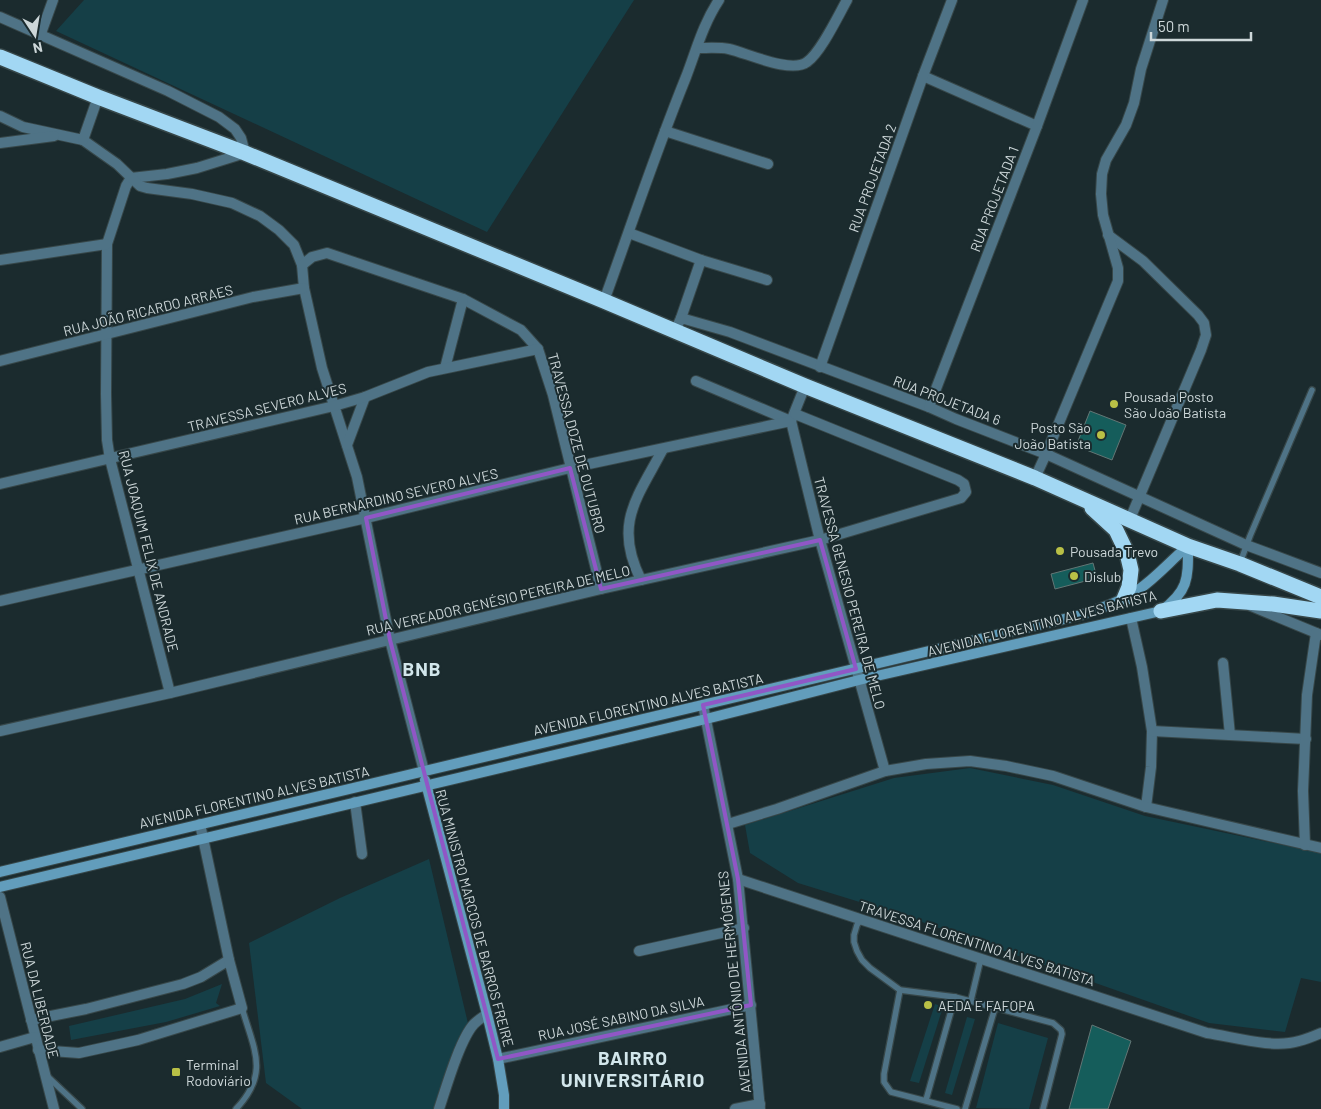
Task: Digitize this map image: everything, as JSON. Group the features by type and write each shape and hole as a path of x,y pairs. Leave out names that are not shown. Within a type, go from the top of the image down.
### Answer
{"highway":[{"path":"0,57 245,153 604,301 678,324 805,386 1034,478 1188,546 1240,564 1321,598"},
{"path":"1084,500 1116,530 1127,553 1131,570 1129,587 1124,599"},
{"path":"1161,611 1217,600 1321,611"}],"main road":[{"name":"AVENIDA FLORENTINO ALVES BATISTA","path":"0,872 1081,615 1124,599 1148,583 1188,546"},
{"name":"AVENIDA FLORENTINO ALVES BATISTA","path":"0,887 706,719 859,680 1161,611 1176,600 1185,583 1188,570 1188,546"},
{"path":"1081,615 1084,629"},
{"name":"RUA MINISTRO MARCOS DE BARROS FREIRE","path":"424,771 426,785 498,1058 504,1095 504,1109"}],"street":[{"path":"40,36 53,0"},
{"path":"604,301 665,131 698,48 704,27 719,0"},
{"path":"698,48 727,49 775,63 799,66 806,63 816,54 847,0"},
{"name":"RUA PROJETADA 2","path":"820,367 923,76 952,0"},
{"name":"RUA PROJETADA 1","path":"929,407 1037,126 1083,0"},
{"path":"1034,478 1046,454 1118,282 1118,268 1108,235 1101,194 1102,174 1106,160 1126,125 1134,103 1141,69 1163,0"},
{"path":"0,18 168,91 220,117 241,138 245,153 197,168 131,178"},
{"path":"923,76 1037,126"},
{"path":"83,140 98,97"},
{"path":"0,116 23,127 83,140 117,164 140,186 152,190 192,194 232,203 260,216 280,230 294,245 302,265 304,288 322,368 357,477 390,640 424,771"},
{"path":"665,131 768,164"},
{"path":"0,143 62,136"},
{"name":"RUA JOAQUIM FELIX DE ANDRADE","path":"131,178 126,186 107,244 106,394 110,459 170,694"},
{"path":"629,233 701,260 767,280"},
{"path":"1108,235 1143,261 1204,323 1206,335 1130,519"},
{"path":"0,260 107,244"},
{"name":"TRAVESSA DOZE DE OUTUBRO","path":"302,265 312,256 327,253 463,299 521,330 538,349 553,395 601,589"},
{"path":"678,324 701,260"},
{"name":"RUA JOÃO RICARDO ARRAES","path":"0,361 252,297 304,288"},
{"path":"445,368 463,299"},
{"name":"RUA PROJETADA 6","path":"678,324 730,332 929,407 1046,454 1246,545 1321,573"},
{"name":"TRAVESSA SEVERO ALVES","path":"0,484 334,406 428,372 538,349"},
{"path":"696,382 793,418 805,386"},
{"path":"346,445 364,396"},
{"name":"RUA BERNARDINO SEVERO ALVES","path":"0,601 793,418"},
{"name":"RUA VEREADOR GENÉSIO PEREIRA DE MELO","path":"0,731 170,694 601,589 820,540 961,498 965,495 964,484 958,480 793,418"},
{"name":"TRAVESSA GENESIO PEREIRA DE MELO","path":"793,418 820,540 884,771"},
{"name":"TRAVESSA DOZE DE OUTUBRO","path":"641,580 634,567 628,544 628,520 634,503 663,448"},
{"path":"1241,602 1319,634 1307,695 1303,791 1305,845"},
{"path":"1131,618 1142,667 1152,731 1151,767 1146,807"},
{"path":"1223,663 1230,735"},
{"name":"AVENIDA ANTÔNIO DE HERMÓGENES","path":"703,705 738,879 760,1106"},
{"path":"1152,731 1306,739"},
{"path":"728,824 777,810 884,771 926,764 970,761 1053,776 1146,807 1321,848"},
{"path":"355,802 362,854"},
{"path":"38,1050 79,1053 138,1040 242,1008 229,960 200,824"},
{"name":"TRAVESSA FLORENTINO ALVES BATISTA","path":"738,879 1207,1033 1281,1044 1298,1042 1321,1033"},
{"name":"RUA DA LIBERDADE","path":"0,897 54,1109"},
{"path":"639,951 744,928"},
{"path":"31,1020 86,1009 183,984 201,977 229,960"},
{"name":"RUA JOSÉ SABINO DA SILVA","path":"498,1058 751,1005"},
{"path":"439,1109 466,1036 474,1024 487,1014"},
{"path":"0,1047 35,1037"},
{"path":"735,1109 760,1106"}],"lane":[{"path":"1240,564 1246,545 1312,390"},
{"path":"862,919 857,925 854,935 854,942 862,960 900,990 971,1000 1053,1023 1061,1030 1062,1034 1043,1109"},
{"path":"971,1000 981,958"},
{"path":"900,990 884,1082 891,1092 926,1100 937,1106 957,1109"},
{"path":"926,1100 955,997"},
{"path":"236,1109 253,1087 258,1067 242,1008"},
{"path":"966,1109 995,1008"},
{"path":"44,1073 82,1109"}],"highlighted area":[{"path":"570,468 601,589 820,540 856,669 703,705 738,879 751,1005 498,1059 390,640 366,518"}],"shaded area":[{"path":"84,0 634,0 487,232 56,31"},
{"path":"970,768 1053,785 1145,816 1321,853 1321,982 1301,978 1285,1032 1209,1023 905,916 798,883 750,853 745,825 894,778"},
{"path":"429,859 471,1036 437,1109 302,1109 266,1083 249,943 340,898"},
{"path":"222,984 216,1003 220,1006 166,1022 71,1040 69,1026 185,999"},
{"path":"935,1004 943,1007 919,1083 910,1081"},
{"path":"967,1017 975,1019 952,1095 945,1093"},
{"path":"998,1023 1048,1038 1029,1109 976,1108"}],"building":[{"name":"Posto São João Batista","path":"1090,411 1126,425 1112,460 1076,446"},
{"name":"Dislub","path":"1093,563 1097,578 1055,589 1051,574"},
{"path":"1092,1025 1131,1041 1108,1109 1069,1109"}],"place":[{"name":"Pousada Posto São João Batista","path":"1114,404"},
{"name":"Posto São João Batista","path":"1101,435"},
{"name":"Pousada Trevo","path":"1060,551"},
{"name":"Dislub","path":"1074,576"},
{"name":"AEDA E FAFOPA","path":"928,1005"},
{"name":"Terminal Rodoviário","path":"176,1072"}],"district":[{"name":"BNB","path":"422,668"},
{"name":"BAIRRO UNIVERSITÁRIO","path":"633,1068"}]}
